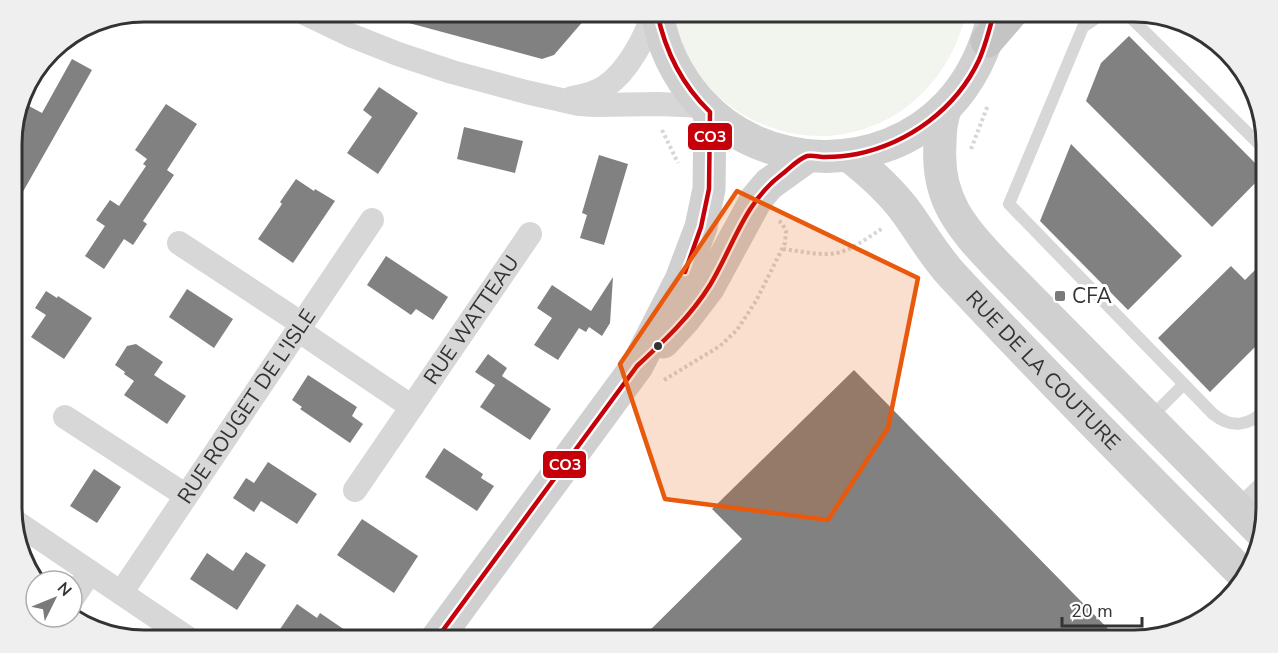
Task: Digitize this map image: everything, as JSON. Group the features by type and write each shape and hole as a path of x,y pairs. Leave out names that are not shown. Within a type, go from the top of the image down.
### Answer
{"main road":[{"path":"658,22 675,67 683,81 707,109 722,122 748,139 777,150 822,157 849,156 876,150 901,140 925,125 946,107 970,77 990,27"},
{"name":"RUE DE LA COUTURE","path":"946,107 940,138 941,179 949,201 969,236 1250,522"},
{"path":"649,375 701,227 710,189 707,109"},
{"path":"444,630 649,375 685,318 708,288 752,205 763,190 808,156"},
{"name":"RUE DE LA COUTURE","path":"849,156 887,189 949,272 1017,345 1239,570"}],"street":[{"path":"327,22 350,35 398,54 452,72 526,92 579,104 658,104 707,109"},
{"path":"560,99 589,94 608,85 617,77 637,49 650,22"},
{"name":"RUE ROUGET DE L'ISLE","path":"120,593 372,220"},
{"name":"RUE WATTEAU","path":"355,490 530,234"},
{"name":"RUE WATTEAU","path":"179,243 412,407"},
{"path":"64,417 185,495"},
{"path":"25,528 176,630"},
{"path":"84,581 90,572"}],"lane":[{"path":"1090,22 1083,27 1009,204 1213,414 1221,420 1240,424 1250,422 1256,418"},
{"path":"1135,22 1256,141"},
{"path":"1149,419 1184,384"}],"path":[{"path":"649,375 673,374 720,346 737,330 747,317 783,249 786,231"}],"highlighted area":[{"path":"737,191 918,278 888,428 828,520 665,499 620,364"}],"shaded area":[{"path":"675,22 963,22 955,47 936,77 913,102 885,120 854,132 820,136 786,132 751,119 734,109 705,83 690,61"}],"building":[{"path":"405,22 582,22 554,55 542,59"},
{"path":"1129,36 1256,164 1256,182 1212,227 1086,101 1101,63"},
{"path":"72,59 92,70 23,192 23,136 29,107 42,113"},
{"path":"379,87 418,113 378,174 347,153 372,117 363,110"},
{"path":"166,104 197,124 167,170 174,175 143,221 147,224 133,245 124,239 104,269 85,256 105,226 96,220 110,200 119,206 146,166 143,164 147,159 135,150"},
{"path":"464,127 523,141 515,173 457,159"},
{"path":"1071,144 1182,256 1128,310 1040,221"},
{"path":"599,155 628,164 604,245 580,238 587,215 582,213"},
{"path":"296,179 335,201 293,263 258,239"},
{"path":"386,256 448,297 433,320 416,309 411,315 367,285"},
{"path":"1231,266 1245,280 1256,269 1256,348 1210,392 1158,338"},
{"path":"613,277 610,323 602,336 589,327 586,332 579,328 558,360 534,345 552,318 537,308 552,285 591,311"},
{"path":"187,289 233,319 214,348 169,317"},
{"path":"46,291 92,318 64,359 31,337 46,315 35,308"},
{"path":"136,344 163,362 154,375 186,396 167,424 124,395 134,381 115,365 127,346"},
{"path":"488,354 507,368 502,376 551,409 530,440 480,407 495,385 475,372"},
{"path":"854,370 1109,630 650,630 742,539 712,509"},
{"path":"308,375 357,407 352,416 363,424 350,443 300,409 302,407 292,400"},
{"path":"444,448 483,474 481,478 494,486 477,511 425,477"},
{"path":"268,462 317,494 297,524 261,501 254,512 233,498 246,478 254,483"},
{"path":"94,469 121,487 97,523 70,506"},
{"path":"362,519 418,556 394,593 337,555"},
{"path":"246,552 266,565 237,610 190,579 207,553 233,571"},
{"path":"297,604 317,618 320,613 345,630 279,630"}],"transit line":[{"name":"CO3","path":"659,22 676,66 691,90 710,112 709,189 701,227 685,272"},
{"name":"CO3","path":"443,630 637,366 677,328 703,296 748,212 768,186 807,156 841,156 876,149 895,142 929,121 958,94 969,78 979,60 992,22"}],"place":[{"name":"CFA","path":"1060,296"}]}
